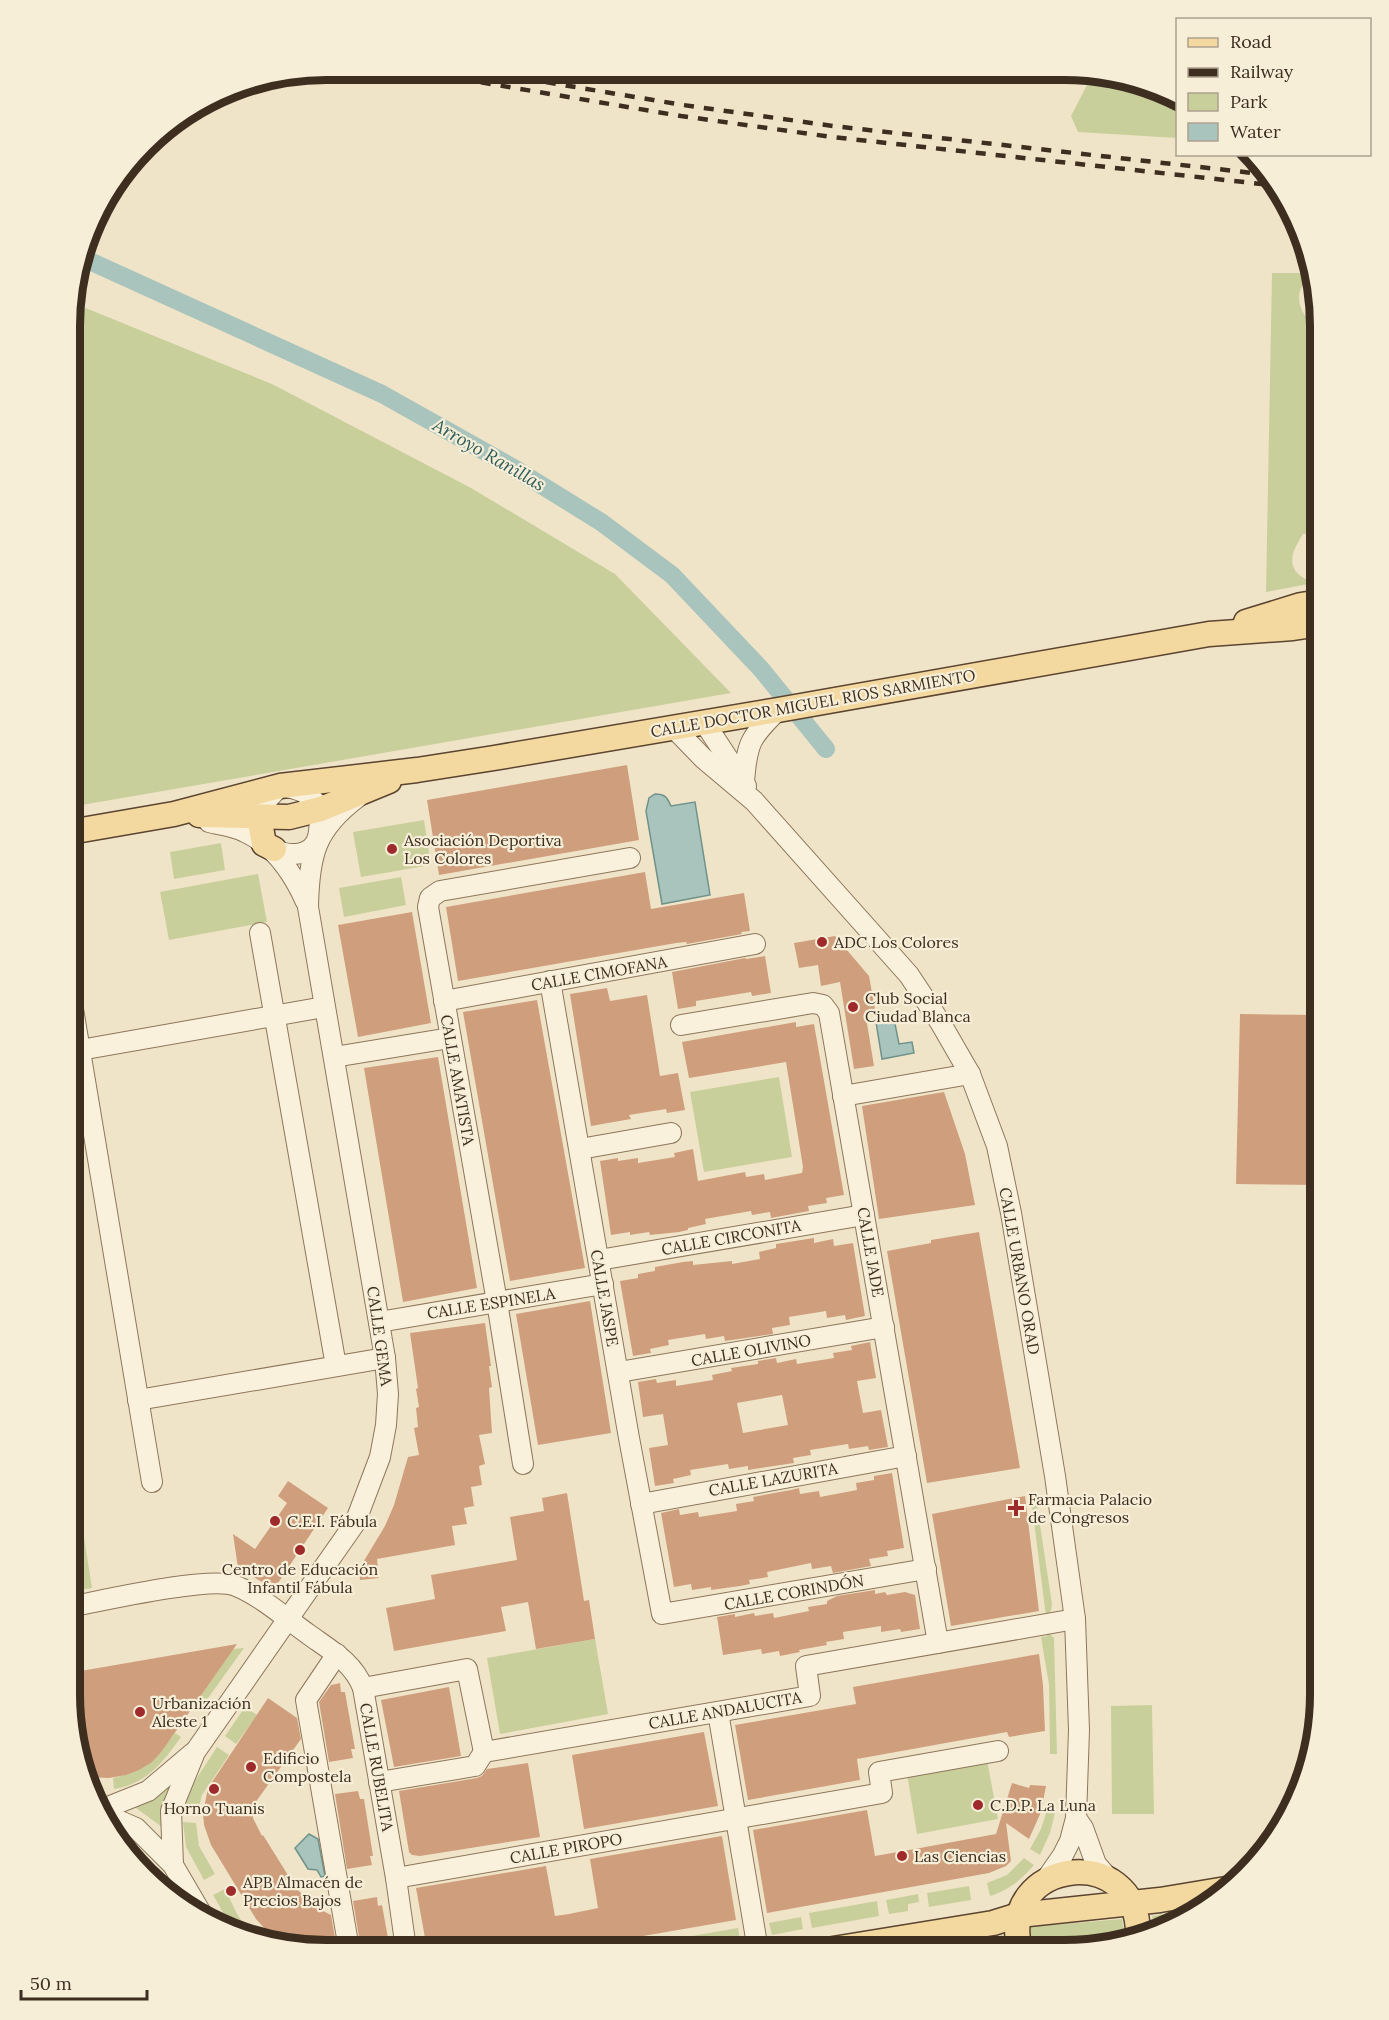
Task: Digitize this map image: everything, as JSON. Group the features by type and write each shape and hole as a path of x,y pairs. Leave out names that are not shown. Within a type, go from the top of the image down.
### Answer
{"main road":[{"name":"CALLE DOCTOR MIGUEL RIOS SARMIENTO","path":"1209,634 1310,604"},
{"name":"CALLE DOCTOR MIGUEL RIOS SARMIENTO","path":"80,830 174,814 280,786 417,770 778,710 1209,634 1310,625"},
{"name":"CALLE DOCTOR MIGUEL RIOS SARMIENTO","path":"174,814 290,817 321,809 417,770"},
{"path":"259,817 269,846"},
{"path":"1018,1940 1019,1915 1031,1893 1045,1881 1064,1872 1078,1871 1098,1874 1110,1880 1122,1890 1131,1903 1137,1916 1138,1929"},
{"path":"888,1940 993,1923 1019,1915 1160,1900 1211,1892"}],"street":[{"path":"744,782 749,743 759,728 778,710"},
{"path":"703,758 704,722"},
{"name":"CALLE URBANO ORAD","path":"704,722 754,801"},
{"name":"CALLE URBANO ORAD","path":"673,727 703,758 754,801 909,975 970,1074 997,1146 1011,1213 1055,1476 1075,1619 1079,1730 1076,1818"},
{"path":"259,817 267,800 280,786 296,788 310,795 321,809 317,840 309,849 298,854 285,854 269,846"},
{"name":"CALLE GEMA","path":"195,1752 355,1522 380,1457 386,1425 388,1394 385,1358 308,907 310,866 317,840 345,807 367,791"},
{"name":"CALLE GEMA","path":"174,814 245,831 269,846 297,882 308,907"},
{"name":"CALLE AMATISTA","path":"523,1464 450,1038 429,907 430,898 440,891 630,858"},
{"path":"260,933 336,1366"},
{"name":"CALLE CIMOFANA","path":"444,1000 755,945"},
{"name":"CALLE JASPE","path":"550,981 662,1614"},
{"name":"CALLE JADE","path":"681,1025 813,1003 823,1005 829,1013 939,1643"},
{"path":"152,1482 80,1050 324,1007"},
{"path":"334,1057 450,1038"},
{"path":"843,1096 970,1074"},
{"path":"580,1149 671,1133"},
{"name":"CALLE CIRCONITA","path":"599,1260 864,1215"},
{"name":"CALLE ESPINELA","path":"379,1322 603,1284"},
{"name":"CALLE OLIVINO","path":"619,1372 884,1327"},
{"path":"138,1400 385,1358"},
{"name":"CALLE LAZURITA","path":"641,1504 906,1456"},
{"name":"CALLE CORINDÓN","path":"662,1614 926,1569"},
{"name":"CALLE RUBELITA","path":"80,1605 211,1582 235,1585 289,1618 347,1662 358,1676 372,1686 379,1782 405,1940"},
{"name":"CALLE ANDALUCITA","path":"379,1782 475,1766 484,1752 810,1696 806,1666 1075,1619"},
{"path":"337,1654 306,1700 347,1940"},
{"path":"372,1686 467,1669 484,1752"},
{"path":"718,1712 756,1940"},
{"name":"CALLE PIROPO","path":"396,1878 882,1793 879,1772 998,1751"},
{"path":"107,1807 148,1791 195,1752"},
{"path":"174,1865 171,1811 195,1752"},
{"path":"112,1817 136,1828 174,1865 196,1904"},
{"path":"1076,1818 1083,1828 1096,1864 1110,1880"},
{"path":"1045,1881 1070,1841 1076,1818"}],"green space":[{"path":"1087,85 1131,89 1176,107 1176,138 1078,132 1071,116"},
{"path":"1272,273 1304,273 1305,281 1301,287 1299,298 1304,314 1310,319 1310,326 1310,534 1303,534 1298,542 1292,563 1298,574 1310,581 1310,584 1266,592"},
{"path":"80,306 272,384 471,488 615,574 731,693 80,805"},
{"name":"Asociación Deportiva Los Colores","path":"424,820 431,865 361,877 353,832"},
{"path":"221,843 225,870 174,879 170,852"},
{"path":"258,874 267,922 169,940 160,892"},
{"path":"401,877 406,905 344,917 339,888"},
{"path":"779,1077 792,1157 704,1172 690,1092"},
{"path":"1037,1505 1052,1604 1051,1611 1046,1616 1032,1506"},
{"path":"80,1533 84,1537 92,1588 80,1590"},
{"path":"1047,1631 1054,1638 1057,1754 1050,1754 1049,1685 1041,1637 1047,1636"},
{"path":"595,1639 608,1714 500,1734 487,1658"},
{"path":"244,1648 203,1705 197,1700 233,1649"},
{"path":"1152,1705 1154,1814 1112,1814 1111,1706"},
{"path":"245,1707 257,1715 236,1744 225,1736"},
{"path":"175,1733 181,1737 153,1770 136,1782 114,1789 113,1778 133,1772 149,1762"},
{"path":"217,1747 229,1755 202,1795 198,1810 184,1807 189,1790"},
{"path":"987,1760 998,1819 917,1834 907,1774"},
{"path":"172,1781 167,1798 162,1827 132,1805"},
{"path":"1048,1807 1056,1809 1050,1833 1040,1855 1030,1849 1041,1829"},
{"path":"183,1822 196,1823 199,1846 215,1874 204,1880 186,1847"},
{"path":"1024,1858 1034,1865 1014,1884 990,1896 987,1883 1007,1875"},
{"path":"969,1886 971,1900 929,1907 927,1893"},
{"path":"225,1889 246,1927 228,1920 213,1895"},
{"path":"918,1894 919,1902 908,1904 908,1911 889,1914 886,1900"},
{"path":"877,1901 879,1916 812,1928 809,1913"},
{"path":"1181,1911 1154,1924 1152,1916"},
{"path":"801,1917 803,1929 772,1935 769,1923"},
{"path":"1122,1919 1124,1932 1080,1940 1029,1940 1029,1927"},
{"path":"738,1928 740,1940 669,1940"},
{"path":"1002,1935 1003,1940 977,1940"}],"water":[{"path":"655,794 665,797 671,806 695,802 710,895 662,904 646,811 649,798"},
{"path":"894,1019 899,1044 912,1042 914,1053 882,1059 876,1022"},
{"path":"309,1834 318,1839 325,1876 321,1877 317,1870 308,1869 295,1848"}],"building":[{"path":"627,765 639,840 439,875 427,800"},
{"path":"645,872 651,909 744,893 750,931 687,944 686,942 676,943 458,981 446,907"},
{"path":"412,912 431,1023 358,1037 338,925"},
{"path":"835,936 869,976 875,1009 865,1011 874,1066 854,1069 840,982 821,986 818,965 799,968 794,943"},
{"path":"765,956 771,993 752,996 751,992 696,1001 696,1006 678,1009 672,972"},
{"path":"607,988 610,1001 647,995 660,1076 678,1073 685,1110 667,1113 666,1109 629,1115 631,1119 591,1126 570,994"},
{"path":"537,1000 585,1268 510,1281 463,1012"},
{"path":"1240,1014 1310,1015 1310,1185 1236,1184"},
{"path":"796,1022 796,1027 814,1024 844,1195 826,1198 827,1203 808,1206 809,1211 771,1218 770,1212 752,1215 751,1211 705,1219 706,1224 679,1232 650,1235 649,1232 630,1235 630,1232 611,1235 600,1161 638,1158 638,1163 675,1157 674,1153 693,1149 698,1181 745,1172 746,1177 764,1174 765,1180 802,1173 803,1167 786,1062 689,1078 682,1042"},
{"path":"438,1057 477,1288 403,1302 364,1068"},
{"path":"944,1092 965,1154 975,1205 879,1219 862,1106"},
{"path":"979,1232 1020,1468 927,1483 887,1251 931,1243 931,1240"},
{"path":"814,1238 814,1243 833,1239 834,1246 853,1243 865,1316 846,1320 845,1315 827,1318 826,1311 789,1317 790,1325 772,1328 773,1334 725,1341 724,1336 706,1339 705,1334 668,1340 669,1345 650,1349 651,1353 633,1356 620,1281 638,1278 638,1274 655,1271 655,1267 683,1262 693,1261 693,1265 732,1261 732,1264 760,1259 759,1252 776,1248 776,1244"},
{"path":"590,1301 611,1433 538,1445 516,1314"},
{"path":"485,1323 491,1366 489,1366 492,1387 489,1388 492,1433 479,1435 485,1464 479,1466 482,1485 471,1487 474,1506 464,1508 467,1524 452,1526 455,1545 377,1559 379,1578 360,1580 359,1569 385,1526 394,1505 408,1457 419,1455 414,1428 418,1427 416,1408 419,1407 416,1389 418,1388 410,1333"},
{"path":"870,1342 876,1378 857,1381 863,1413 881,1410 888,1447 869,1450 868,1446 849,1449 848,1444 810,1450 811,1455 793,1458 794,1463 748,1470 748,1466 729,1469 728,1464 690,1470 691,1475 673,1479 674,1483 655,1486 649,1448 668,1445 663,1414 643,1417 638,1382 656,1379 657,1383 676,1380 676,1386 713,1380 712,1375 732,1371 731,1368 758,1364 758,1361 776,1358 777,1363 796,1359 797,1364 834,1358 833,1353 852,1350 851,1346","holes":["782,1395 788,1425 743,1433 737,1403"]},
{"path":"892,1473 904,1548 887,1551 888,1556 869,1559 871,1566 833,1573 831,1566 812,1569 811,1563 767,1572 768,1577 749,1580 750,1584 740,1586 711,1590 711,1587 692,1590 691,1584 674,1587 661,1513 679,1509 680,1515 698,1512 699,1517 737,1511 736,1504 754,1501 753,1497 799,1488 800,1494 819,1491 820,1497 857,1490 856,1483 874,1480 874,1476"},
{"path":"288,1481 328,1508 274,1589 238,1568 233,1534 255,1549 287,1503 278,1496"},
{"path":"567,1493 584,1601 589,1600 595,1639 536,1649 528,1602 501,1607 506,1631 394,1651 386,1608 435,1599 431,1575 517,1560 510,1517 544,1511 542,1498"},
{"path":"1025,1496 1039,1611 951,1626 932,1514"},
{"path":"875,1590 875,1594 905,1592 915,1595 920,1629 881,1632 881,1626 843,1632 844,1639 780,1656 779,1651 762,1654 761,1649 723,1655 717,1617 773,1613 774,1618 809,1611 808,1607 827,1604 827,1601 837,1596"},
{"path":"237,1644 152,1762 126,1775 109,1778 94,1777 88,1758 80,1711 80,1671"},
{"path":"1039,1654 1045,1731 1009,1737 1007,1732 857,1759 860,1780 748,1800 735,1725 856,1704 853,1687"},
{"path":"340,1683 341,1692 345,1692 355,1749 351,1749 353,1758 329,1762 319,1702 331,1685"},
{"path":"449,1687 461,1756 394,1767 381,1700"},
{"path":"268,1698 297,1718 301,1739 255,1803 253,1818 296,1888 315,1907 331,1915 335,1940 309,1940 269,1934 256,1919 211,1845 204,1825 203,1813 208,1788"},
{"path":"704,1732 718,1806 584,1829 572,1755"},
{"path":"528,1763 540,1837 420,1856 409,1852 399,1791 477,1778 482,1776 487,1769"},
{"path":"1012,1783 1029,1788 1030,1785 1046,1786 1041,1812 1029,1839 1006,1823 1011,1861 1006,1866 989,1873 767,1913 753,1830 867,1810 875,1856 920,1848 996,1834"},
{"path":"358,1791 360,1799 364,1799 373,1856 370,1856 372,1865 347,1869 335,1794"},
{"path":"722,1836 736,1920 620,1940 425,1940 416,1888 546,1866 555,1916 569,1914 598,1908 590,1859"},
{"path":"377,1897 378,1906 382,1905 388,1940 360,1940 353,1901"}],"waterway":[{"name":"Arroyo Ranillas","path":"88,260 382,394 512,467 601,522 672,575 761,669 826,749"}],"railway":[{"path":"467,80 681,116 832,137 1265,184"},
{"path":"533,80 683,105 833,126 1257,173"}],"place":[{"name":"Asociación Deportiva Los Colores","path":"392,849"},
{"name":"ADC Los Colores","path":"822,942"},
{"name":"Club Social Ciudad Blanca","path":"853,1007"},
{"name":"Farmacia Palacio de Congresos","path":"1016,1508"},
{"name":"C.E.I. Fábula","path":"275,1521"},
{"name":"Centro de Educación Infantil Fábula","path":"300,1550"},
{"name":"Urbanización Aleste 1","path":"140,1712"},
{"name":"Edificio Compostela","path":"251,1767"},
{"name":"Horno Tuanis","path":"214,1789"},
{"name":"C.D.P. La Luna","path":"978,1805"},
{"name":"Las Ciencias","path":"902,1856"},
{"name":"APB Almacén de Precios Bajos","path":"231,1891"}]}
